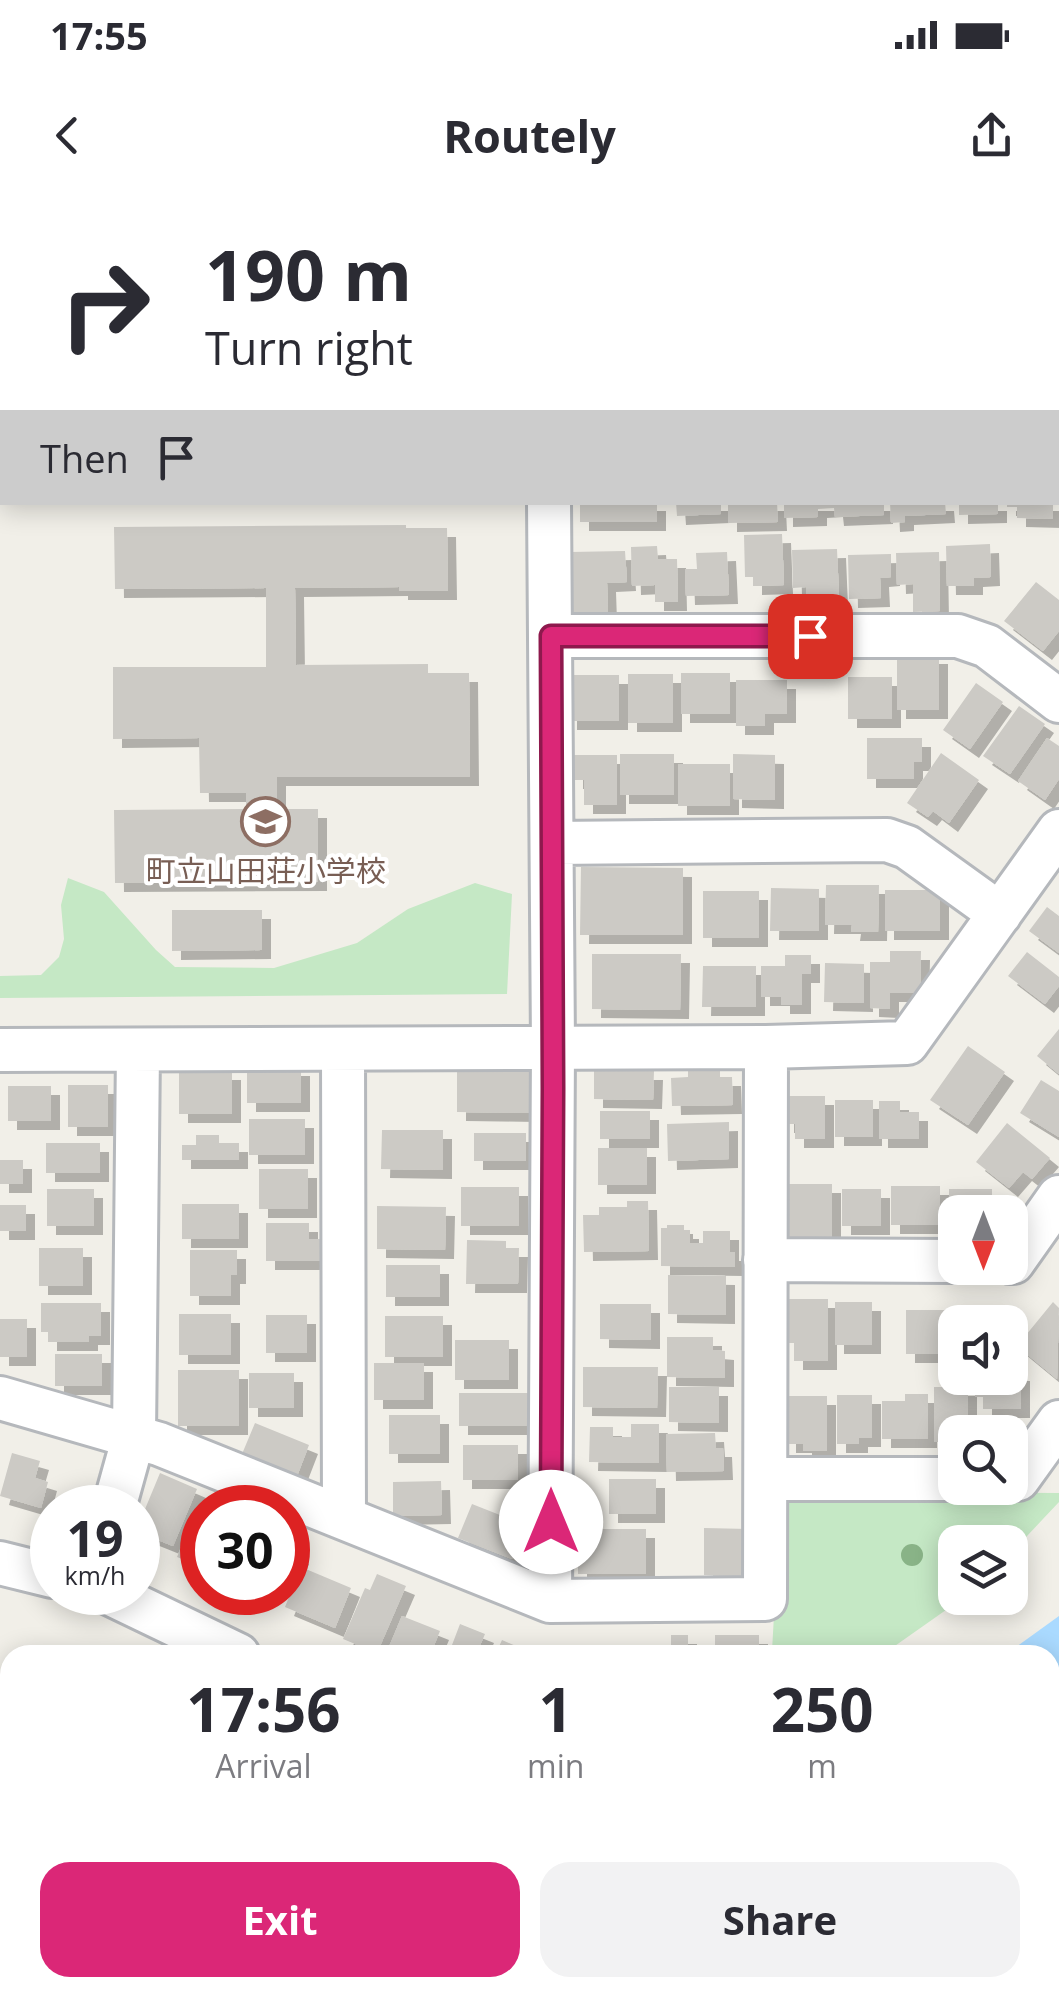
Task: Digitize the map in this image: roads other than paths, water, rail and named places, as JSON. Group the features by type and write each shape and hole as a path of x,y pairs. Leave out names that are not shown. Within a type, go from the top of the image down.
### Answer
{"street":[{"path":"550,505 550,1600"},
{"path":"551,636 958,636 987,646 1059,701"},
{"path":"0,1050 907,1043 1059,831"},
{"path":"552,843 887,840 907,848 1000,914"},
{"path":"0,1398 134,1436 550,1600 765,1598 766,1047"},
{"path":"120,1485 134,1436 138,1050"},
{"path":"343,1050 344,1517"},
{"path":"1028,1241 1059,1197"},
{"path":"765,1260 938,1262"},
{"path":"1028,1465 1059,1422"},
{"path":"766,1479 938,1479"},
{"path":"0,1563 30,1570"},
{"path":"155,1615 217,1645"}],"water":[{"path":"1059,1616 1059,1645 1019,1645"}],"place":[{"name":"町立山田荘小学校","path":"266,821"}]}
